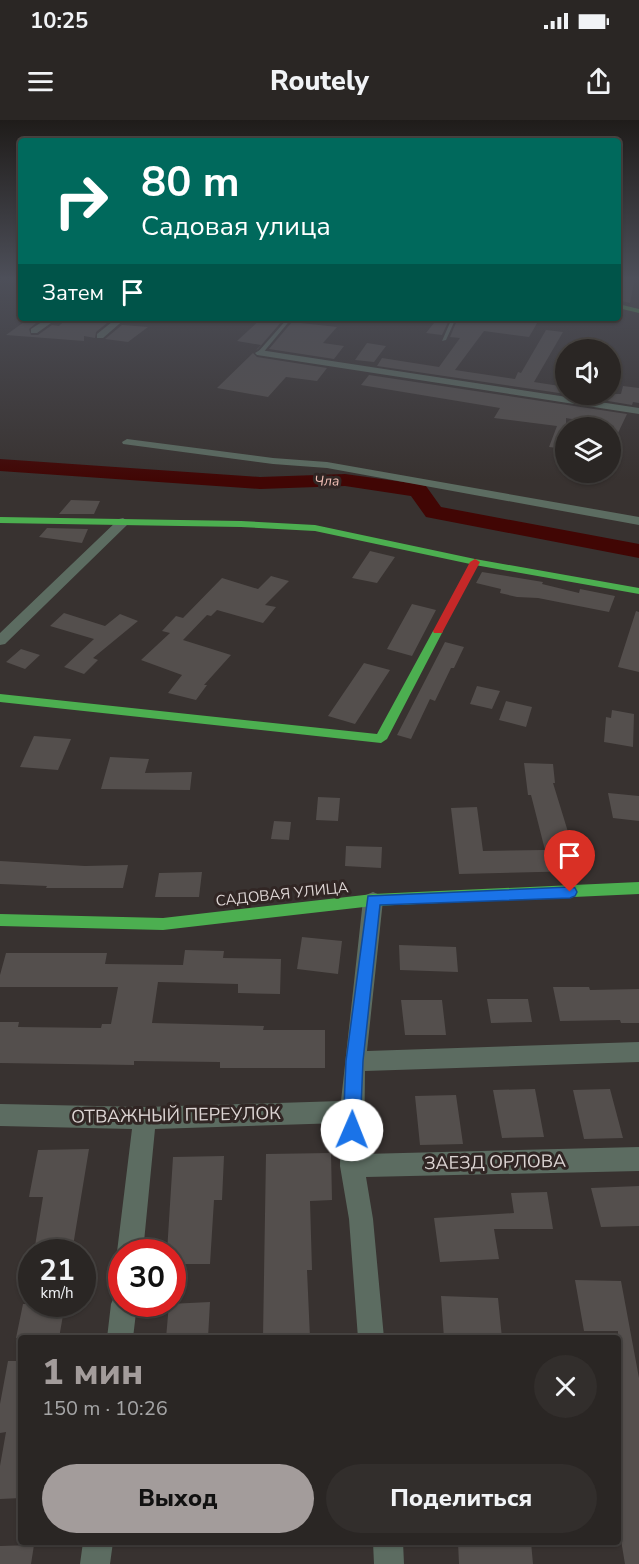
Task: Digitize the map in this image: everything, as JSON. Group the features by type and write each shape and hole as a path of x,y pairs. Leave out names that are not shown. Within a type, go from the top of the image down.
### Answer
{"street":[{"path":"260,353 639,411"},
{"path":"127,442 273,461 327,465 639,521"},
{"path":"0,520 315,528 475,562 639,591"},
{"path":"0,641 123,522"},
{"path":"0,698 381,739 475,562"},
{"name":"САДОВАЯ УЛИЦА","path":"0,920 163,924 374,900 639,888"},
{"path":"371,1335 362,1219 352,1166 352,1112 355,1061 374,900"},
{"path":"355,1061 639,1052"},
{"name":"ОТВАЖНЫЙ ПЕРЕУЛОК","path":"0,1115 145,1119 352,1112"},
{"path":"131,1239 145,1119"},
{"name":"ЗАЕЗД ОРЛОВА","path":"352,1166 639,1159"},
{"path":"120,1335 122,1317"},
{"path":"95,1564 98,1545"},
{"path":"388,1545 389,1564"}],"lane":[{"path":"260,353 267,344"}],"building":[{"path":"273,344 344,346 334,359 269,349"},
{"path":"366,344 386,346 374,362 355,360"},
{"path":"455,344 474,344 455,370 515,379 538,344 555,344 534,382 555,385 555,392 377,366 382,358 439,367"},
{"path":"253,353 257,357 327,368 317,381 286,377 268,397 217,388"},
{"path":"369,375 555,403 555,405 627,414 621,427 621,417 555,417 555,426 494,418 500,408 361,385"},
{"path":"623,386 639,388 639,403 633,402 632,405 621,403"},
{"path":"555,431 555,448 549,447"},
{"path":"71,500 100,501 94,514 59,514"},
{"path":"47,528 88,529 82,543 39,537"},
{"path":"370,551 395,557 377,583 352,578"},
{"path":"482,572 543,582 542,584 579,593 580,589 615,596 609,612 538,598 517,597 500,593 501,589 476,583"},
{"path":"271,576 289,581 265,605 276,607 263,623 217,610 211,616 207,615 183,640 231,655 204,685 207,685 196,700 168,693 182,675 141,660 170,633 162,631 176,616 183,618 222,578 258,589"},
{"path":"412,604 436,610 412,656 387,649"},
{"path":"636,611 639,612 639,672 618,667"},
{"path":"64,613 105,626 120,614 138,621 93,658 98,660 84,674 64,667 94,639 50,626"},
{"path":"445,642 464,647 454,668 451,668 435,701 430,699 411,739 397,735"},
{"path":"21,649 40,655 25,669 6,662"},
{"path":"364,663 390,670 355,724 328,716"},
{"path":"477,686 500,691 492,709 470,704"},
{"path":"506,701 532,707 526,727 499,720"},
{"path":"612,710 634,714 633,747 604,742 606,717 611,718"},
{"path":"34,736 71,739 58,770 20,767"},
{"path":"110,757 149,759 145,773 192,772 190,790 101,789"},
{"path":"524,763 553,764 555,783 553,783 580,871 459,874 451,808 477,807 483,851 545,850 531,795 528,795"},
{"path":"608,793 639,796 639,821 613,818"},
{"path":"318,797 340,798 338,821 316,820"},
{"path":"274,821 291,822 289,840 271,839"},
{"path":"346,846 382,847 381,868 345,866"},
{"path":"0,861 85,866 128,865 123,888 46,888 47,886 0,884"},
{"path":"202,872 199,897 155,897 159,873"},
{"path":"302,937 342,941 338,974 297,969"},
{"path":"399,945 456,947 458,972 400,970"},
{"path":"185,950 224,951 223,958 281,959 280,994 238,993 238,984 158,982 152,1023 264,1026 263,1030 325,1030 325,1068 220,1068 220,1062 134,1061 134,1065 0,1063 0,1022 19,1022 18,1027 101,1028 102,1024 111,1024 118,987 0,987 0,975 6,953 107,953 105,964 183,965"},
{"path":"553,987 589,987 590,990 639,989 639,1023 621,1023 620,1020 560,1021"},
{"path":"487,999 528,999 532,1022 491,1023"},
{"path":"401,1000 442,1000 446,1035 405,1035"},
{"path":"535,1089 544,1137 502,1138 493,1090"},
{"path":"610,1089 623,1138 584,1139 573,1090"},
{"path":"456,1095 463,1144 420,1145 415,1096"},
{"path":"89,1149 74,1239 36,1239 43,1197 29,1197 38,1150"},
{"path":"331,1153 332,1200 310,1201 312,1270 307,1270 310,1335 263,1335 266,1154"},
{"path":"224,1156 222,1200 214,1200 210,1264 186,1264 186,1239 168,1239 173,1157"},
{"path":"639,1186 639,1226 601,1227 591,1188"},
{"path":"547,1192 553,1229 494,1229 499,1259 440,1262 434,1218 514,1213 511,1193"},
{"path":"575,1280 621,1281 639,1378 639,1564 625,1564 621,1540 621,1335 618,1335 618,1331 584,1331"},
{"path":"441,1296 498,1298 502,1335 444,1335"},
{"path":"210,1302 208,1335 166,1335 168,1317 186,1317 186,1303"},
{"path":"20,1317 63,1317 60,1335 18,1335 16,1338"},
{"path":"8,1361 18,1361 18,1498 0,1499 0,1466 6,1432 0,1433 0,1404"},
{"path":"34,1545 31,1564 0,1564 0,1546"},
{"path":"458,1545 531,1545 533,1564 459,1564"}],"waterway":[{"name":"Чла","path":"0,465 260,483 345,480 418,491 434,512 639,551"}],"traffic: fast":[{"path":"0,520 241,524 315,528 475,562 639,591"},
{"path":"0,698 381,739 438,631"},
{"path":"0,920 163,924 373,900 639,888"}],"traffic: jam":[{"path":"438,631 475,562"}],"route":[{"path":"352,1130 355,1061 374,900 570,892"}]}
